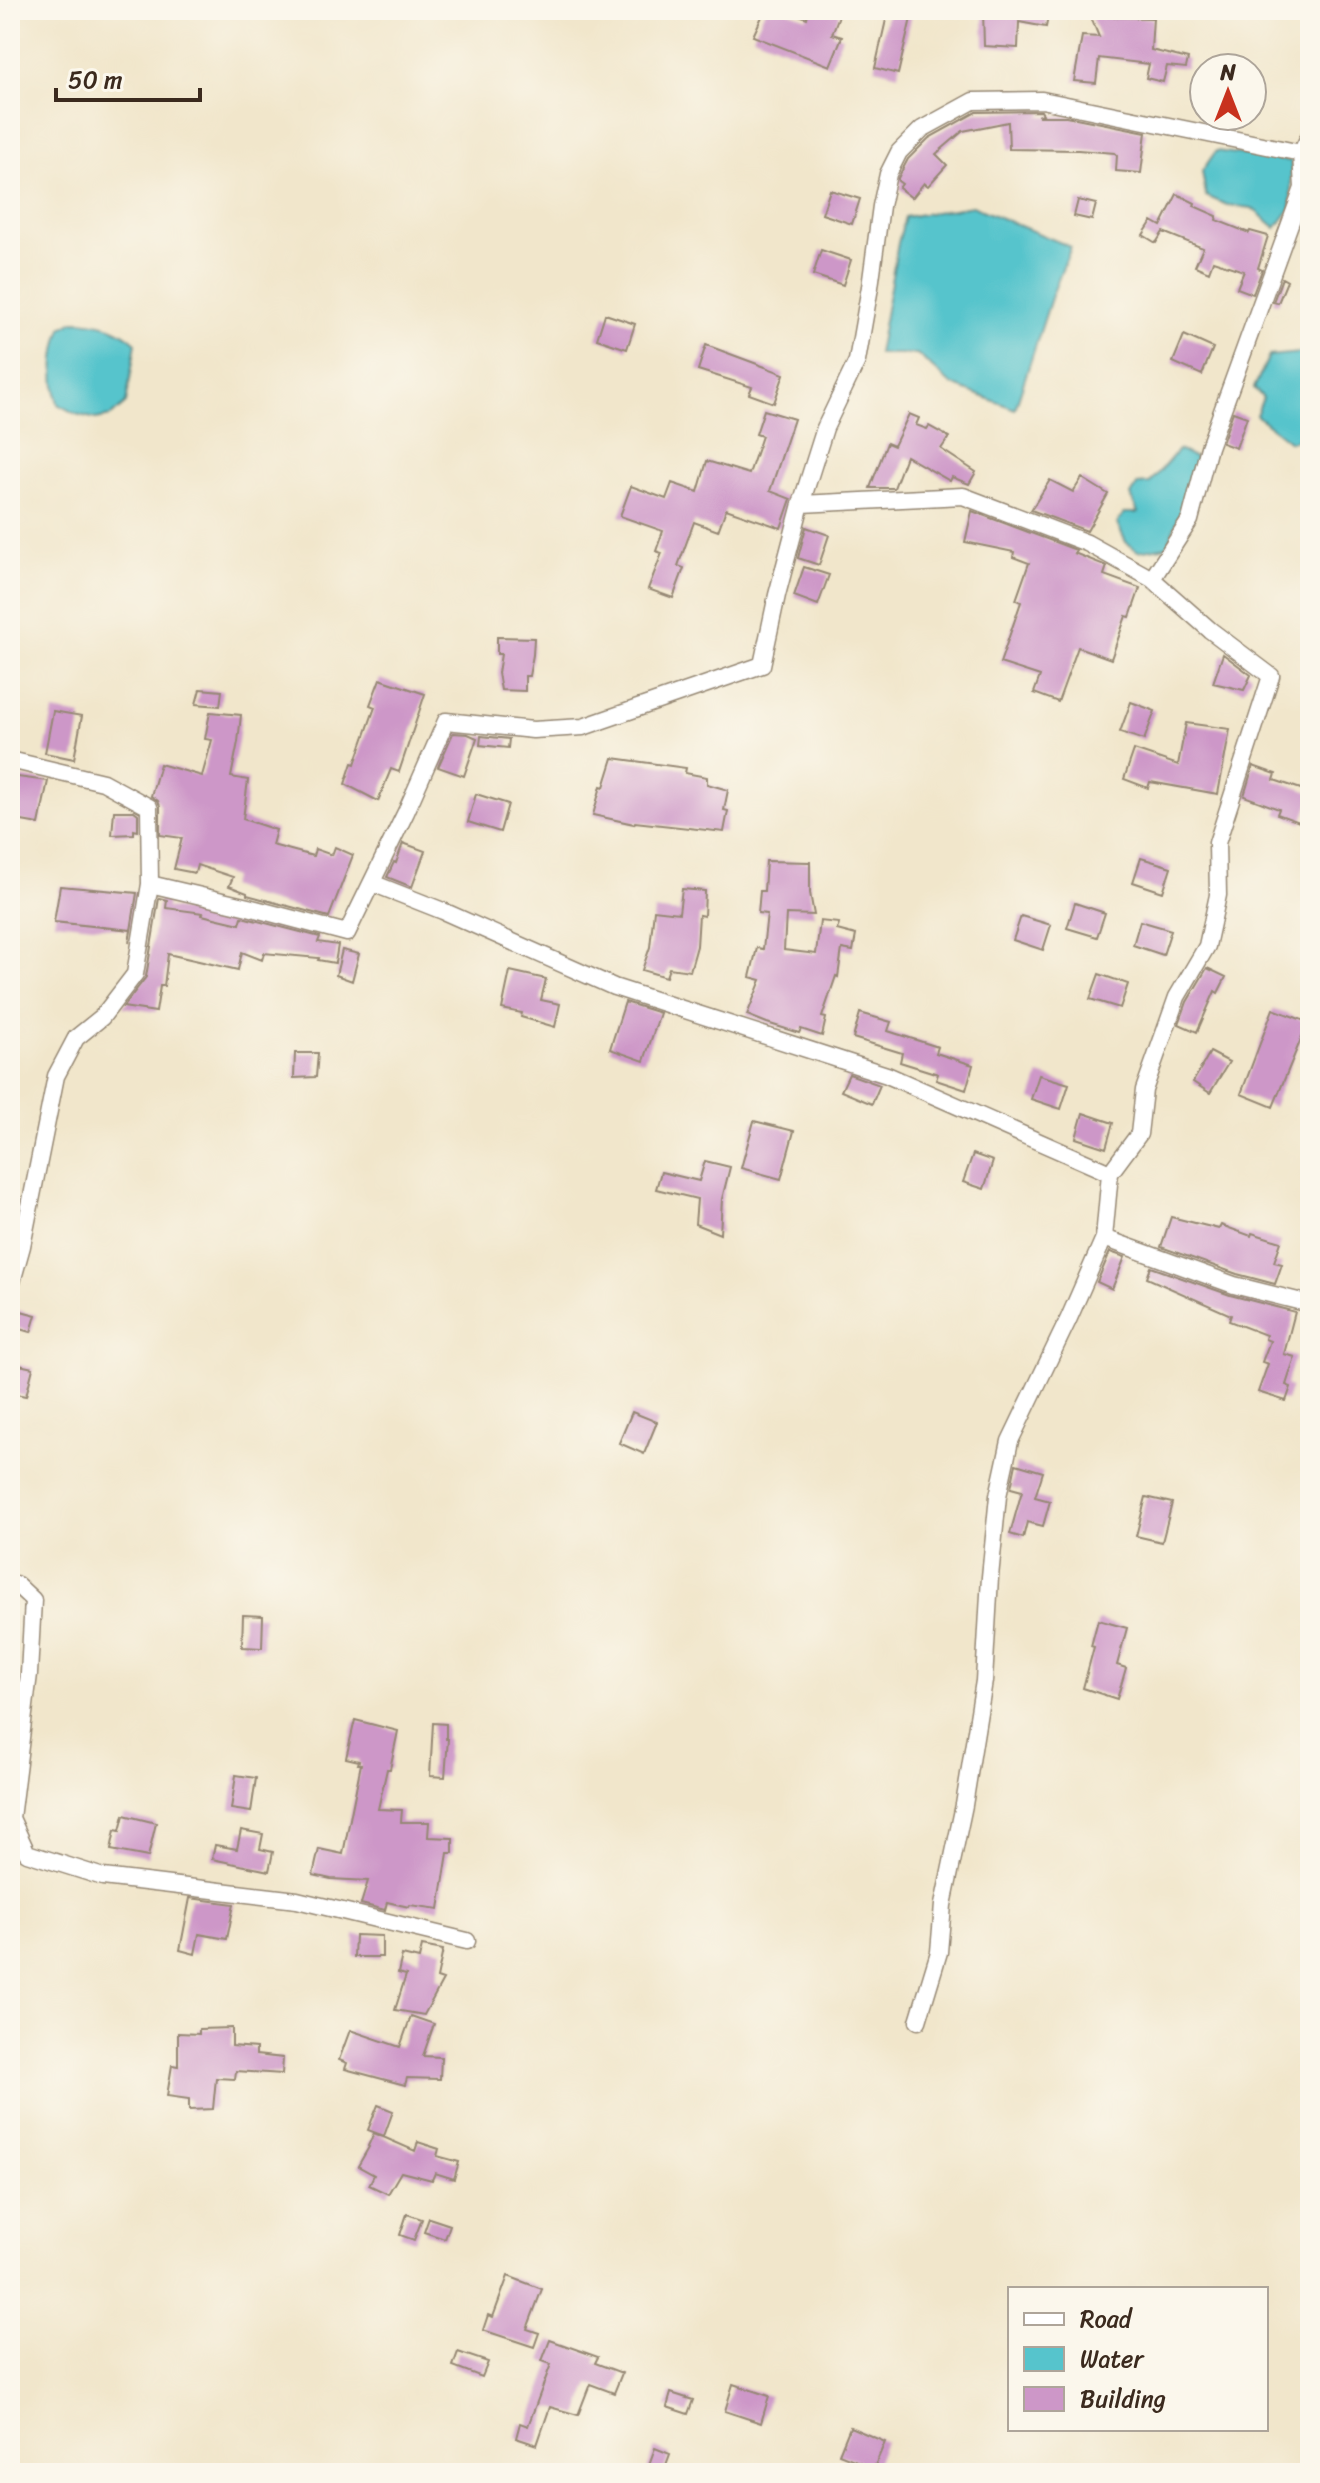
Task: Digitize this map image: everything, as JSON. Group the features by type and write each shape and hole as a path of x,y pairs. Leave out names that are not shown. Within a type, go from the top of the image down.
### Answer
{"street":[{"path":"150,884 347,933 446,721 533,730 583,727 762,665 801,504 825,428 857,361 888,174 899,152 922,129 973,101 1042,100 1301,153"},
{"path":"1152,579 1190,520 1209,447 1303,188 1301,153 1310,135"},
{"path":"801,504 963,496 1087,543 1152,579 1210,630 1271,676 1217,843 1218,895 1207,946 1177,997 1144,1090 1139,1134 1110,1173 1104,1238 1010,1441 998,1496 984,1681 964,1805 943,1905 939,1952 918,2021"},
{"path":"10,760 103,782 149,807 150,884 135,974 102,1017 76,1038 56,1076 22,1246 10,1289"},
{"path":"372,883 614,987 887,1075 1110,1173"},
{"path":"1104,1238 1234,1285 1310,1304"},
{"path":"10,1582 33,1600 29,1674 11,1818 27,1853 103,1877 297,1900 467,1941"}],"water":[{"path":"1216,151 1291,161 1291,208 1276,228 1252,208 1227,205 1206,196 1202,171"},
{"path":"972,206 1071,247 1015,409 952,385 917,354 878,354 905,217"},
{"path":"74,321 107,326 136,343 126,403 111,416 96,419 76,414 58,404 55,356 62,328"},
{"path":"1310,352 1310,434 1290,442 1256,415 1263,398 1254,388 1269,356"},
{"path":"1178,450 1201,460 1167,546 1138,551 1126,542 1117,523 1124,513 1138,513 1131,495 1138,484 1150,483"}],"building":[{"path":"765,10 785,10 807,18 809,10 841,10 832,34 842,37 830,66 753,36"},
{"path":"983,10 1049,12 1046,27 1019,22 1018,48 984,46"},
{"path":"1088,10 1105,10 1107,17 1153,18 1151,50 1188,59 1186,68 1167,66 1163,82 1146,78 1149,64 1099,58 1096,83 1074,81 1082,36 1099,37"},
{"path":"888,11 912,14 898,74 875,68"},
{"path":"1041,111 1043,114 1038,116 1066,116 1146,132 1141,173 1116,171 1115,153 1009,149 1008,122 963,131 936,154 947,165 928,186 924,183 912,198 899,188 902,184 898,178 908,159 929,138 976,112"},
{"path":"830,190 860,199 852,224 822,214"},
{"path":"1177,194 1217,216 1216,220 1249,233 1268,236 1258,268 1262,270 1253,294 1237,288 1244,271 1213,261 1209,272 1195,266 1203,248 1163,232 1156,243 1143,235 1152,221 1161,226"},
{"path":"1078,200 1096,204 1092,220 1074,216"},
{"path":"821,250 851,260 843,285 813,275"},
{"path":"1282,278 1287,281 1278,303 1273,302"},
{"path":"605,314 635,324 627,349 597,339"},
{"path":"1184,335 1213,348 1202,375 1173,362"},
{"path":"706,345 784,374 774,403 749,394 752,387 698,370"},
{"path":"764,410 794,419 770,491 791,499 781,528 726,509 718,531 694,522 678,566 684,568 673,598 648,589 662,553 656,551 663,531 620,516 631,486 666,499 672,483 698,492 707,461 749,474 762,436 756,434"},
{"path":"1233,412 1247,417 1236,448 1222,443"},
{"path":"909,414 919,418 916,425 927,429 929,426 949,437 941,449 976,472 969,484 952,477 950,481 906,456 894,488 870,488 887,443 894,446"},
{"path":"1082,478 1108,494 1087,531 1031,510 1050,480 1073,492"},
{"path":"972,511 1076,550 1074,553 1107,566 1104,575 1140,588 1111,659 1078,647 1058,702 1034,693 1040,676 1000,663 1021,602 1016,600 1029,563 1013,557 1014,552 965,542"},
{"path":"806,527 829,535 819,565 798,558"},
{"path":"804,567 829,575 818,605 794,596"},
{"path":"497,637 534,638 529,676 525,676 525,691 501,690 498,673 501,654 497,654"},
{"path":"1223,654 1251,675 1244,690 1213,683"},
{"path":"380,679 425,694 399,772 391,769 378,801 345,784 375,707 370,705"},
{"path":"200,689 222,691 220,706 196,704"},
{"path":"1131,702 1155,711 1144,740 1120,732"},
{"path":"53,711 82,716 74,759 45,753"},
{"path":"210,712 241,715 231,777 248,780 243,819 276,830 272,845 313,856 315,849 332,855 335,847 353,855 329,917 247,895 229,886 233,877 197,865 195,873 174,869 182,838 160,835 160,806 151,796 160,764 202,776 212,740 205,739"},
{"path":"1186,723 1230,729 1218,794 1150,782 1148,788 1124,779 1134,750 1178,765"},
{"path":"453,733 477,738 464,776 438,767"},
{"path":"481,736 509,739 508,748 480,745"},
{"path":"613,758 686,768 685,773 707,777 707,784 728,790 724,832 634,824 593,815"},
{"path":"1253,766 1276,774 1274,780 1310,792 1302,823 1277,814 1279,809 1244,796"},
{"path":"10,776 48,781 39,824 10,819"},
{"path":"476,794 508,804 500,832 468,822"},
{"path":"114,811 134,811 138,814 138,831 112,835"},
{"path":"403,843 425,851 412,887 387,877"},
{"path":"1141,858 1171,867 1163,892 1133,882"},
{"path":"766,861 810,862 814,915 786,914 784,950 816,954 820,921 839,923 837,930 856,935 853,951 842,949 838,977 822,1017 826,1018 822,1036 801,1029 799,1033 747,1015 761,980 750,977 757,948 763,949 767,914 758,913 760,891 764,891"},
{"path":"60,886 137,893 129,943 131,930 54,922"},
{"path":"682,889 705,891 704,916 699,915 697,946 690,971 669,968 666,977 642,970 650,947 654,910 679,913"},
{"path":"159,898 167,900 166,908 203,913 240,924 242,917 320,937 318,942 338,945 335,963 319,958 264,953 262,960 242,952 238,970 168,954 164,986 160,986 156,1012 123,1007 146,977"},
{"path":"1075,903 1105,913 1097,937 1067,928"},
{"path":"1021,916 1051,925 1043,950 1013,940"},
{"path":"1140,921 1171,930 1163,955 1133,945"},
{"path":"342,950 359,954 352,981 336,975"},
{"path":"1207,968 1226,977 1218,993 1215,991 1197,1032 1179,1024 1187,1002"},
{"path":"510,971 546,979 541,1000 560,1004 555,1027 521,1017 522,1013 502,1009"},
{"path":"1099,974 1128,984 1120,1008 1090,999"},
{"path":"625,1002 660,1013 644,1061 610,1049"},
{"path":"1273,1009 1308,1022 1273,1107 1241,1094"},
{"path":"860,1013 891,1022 888,1031 938,1047 936,1053 973,1065 966,1090 936,1080 938,1074 900,1062 902,1053 853,1038"},
{"path":"1210,1052 1229,1062 1210,1093 1193,1082"},
{"path":"295,1053 318,1053 316,1077 294,1078"},
{"path":"849,1074 880,1085 872,1104 841,1091"},
{"path":"1039,1075 1069,1084 1061,1109 1031,1099"},
{"path":"1083,1113 1113,1123 1106,1148 1076,1138"},
{"path":"754,1121 794,1131 781,1179 741,1168"},
{"path":"973,1154 993,1161 984,1189 963,1182"},
{"path":"705,1161 730,1167 722,1199 720,1234 695,1224 697,1199 656,1189 661,1172 699,1181"},
{"path":"1171,1217 1219,1229 1221,1225 1251,1236 1252,1233 1281,1242 1274,1262 1282,1264 1275,1284 1161,1247"},
{"path":"1110,1252 1125,1257 1112,1289 1097,1282"},
{"path":"1151,1267 1230,1295 1295,1312 1284,1354 1295,1357 1286,1385 1291,1387 1286,1401 1258,1392 1268,1364 1262,1362 1270,1341 1265,1339 1266,1335 1229,1321 1231,1315 1147,1278"},
{"path":"10,1308 36,1315 31,1332 10,1326"},
{"path":"10,1363 33,1368 26,1396 10,1393"},
{"path":"632,1412 657,1422 644,1454 619,1443"},
{"path":"1016,1464 1043,1472 1035,1497 1050,1501 1043,1526 1027,1522 1023,1538 1010,1534 1022,1491 1011,1488"},
{"path":"1146,1497 1172,1503 1162,1542 1136,1536"},
{"path":"243,1615 263,1616 262,1648 242,1647"},
{"path":"1098,1620 1127,1628 1117,1665 1126,1668 1117,1699 1083,1688"},
{"path":"355,1720 398,1731 378,1809 402,1810 401,1822 429,1822 428,1837 453,1838 453,1853 448,1853 439,1909 387,1902 385,1910 361,1904 368,1881 313,1875 319,1849 343,1854 361,1764 346,1758"},
{"path":"433,1723 446,1724 445,1777 430,1776"},
{"path":"236,1775 256,1778 251,1812 231,1809"},
{"path":"124,1815 156,1823 148,1857 111,1850 115,1830 120,1831"},
{"path":"241,1830 263,1834 260,1849 273,1852 269,1871 212,1859 215,1845 237,1849"},
{"path":"190,1898 234,1904 227,1939 199,1934 195,1954 180,1950"},
{"path":"355,1935 382,1936 382,1957 354,1957"},
{"path":"422,1946 443,1950 437,1978 443,1980 424,2015 395,2010 406,1975 398,1973 402,1955 419,1959"},
{"path":"411,2016 434,2024 423,2056 441,2057 440,2079 407,2078 405,2085 345,2069 347,2063 339,2060 350,2030 400,2047"},
{"path":"232,2028 232,2046 256,2048 256,2055 283,2058 282,2074 236,2071 235,2079 216,2078 213,2109 189,2110 189,2099 167,2096 172,2065 178,2066 178,2033 199,2034 199,2029"},
{"path":"378,2105 393,2111 384,2136 368,2130"},
{"path":"374,2133 415,2151 418,2142 439,2149 437,2156 459,2162 454,2179 435,2173 432,2180 401,2172 388,2194 369,2185 374,2175 358,2166"},
{"path":"407,2214 422,2219 414,2240 400,2235"},
{"path":"429,2218 450,2225 445,2239 424,2232"},
{"path":"508,2276 542,2289 527,2329 539,2333 534,2347 483,2330 488,2315 493,2317"},
{"path":"550,2340 598,2357 595,2363 622,2373 614,2393 590,2384 578,2415 550,2407 537,2445 516,2438 520,2423 528,2426 551,2364 542,2361"},
{"path":"458,2352 488,2362 482,2377 453,2366"},
{"path":"733,2384 769,2396 761,2423 725,2411"},
{"path":"671,2393 693,2400 688,2414 667,2407"},
{"path":"850,2427 885,2442 874,2468 839,2454"},
{"path":"655,2448 670,2454 663,2473 646,2473"}]}
